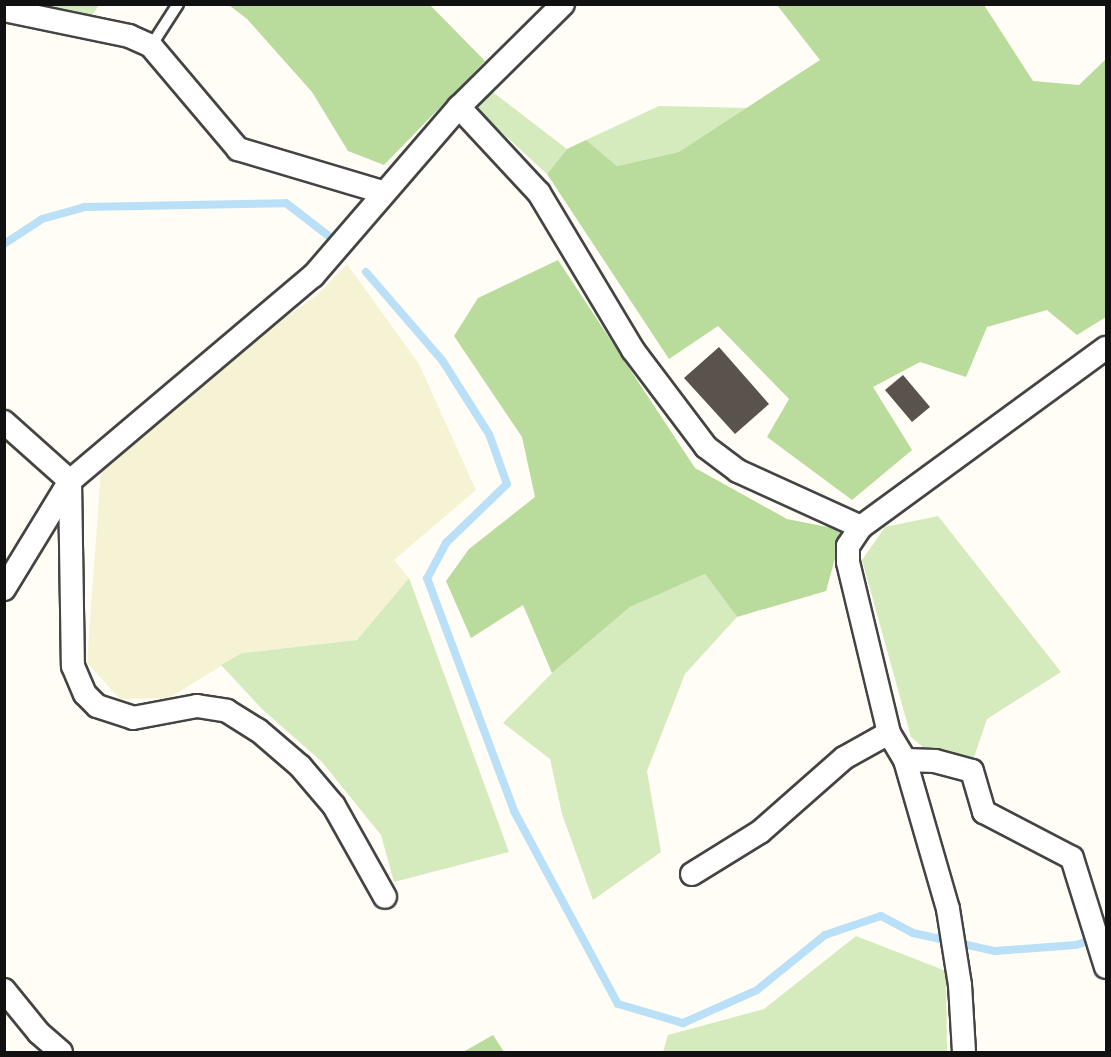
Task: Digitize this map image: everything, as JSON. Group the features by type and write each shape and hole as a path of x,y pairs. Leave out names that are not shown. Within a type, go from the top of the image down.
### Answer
{"street":[{"path":"4,589 70,481 313,276 382,192 459,107 563,4"},
{"path":"4,10 129,36 151,46 238,149 382,192"},
{"path":"459,107 539,193 633,350 706,447 738,471 861,527"},
{"path":"964,1053 960,985 948,909 905,760 889,733 848,562 848,546 861,527 1107,348"},
{"path":"4,422 70,481 73,666 85,694 97,706 133,718 197,706 227,711 258,730 300,766 334,806 385,897"},
{"path":"692,873 760,832 844,758 889,733"},
{"path":"905,760 935,761 972,771 984,812 1072,858 1105,965"},
{"path":"4,990 39,1033 61,1053"}],"lane":[{"path":"151,46 178,4"}],"shaded area":[{"path":"347,264 419,364 476,490 394,560 409,578 357,640 242,653 169,698 120,699 87,663 101,469 229,357 316,296"}],"green space":[{"path":"28,5 99,5 92,15"},
{"path":"229,5 430,5 485,61 384,165 348,151 312,92 247,19"},
{"path":"777,5 984,5 1033,81 1079,85 1106,59 1106,317 1077,335 1047,310 987,327 966,377 920,362 873,387 912,450 852,500 767,437 789,399 718,326 669,359 547,174 567,149 586,140 617,166 679,152 820,60"},
{"path":"490,90 567,149 547,174 473,106"},
{"path":"659,106 752,108 679,152 617,166 586,140"},
{"path":"558,260 695,468 787,519 843,530 826,591 737,617 705,574 630,607 552,673 523,605 471,638 446,581 469,549 535,497 522,437 454,336 478,298"},
{"path":"938,516 1061,672 987,719 974,757 931,754 911,737 862,560 885,527"},
{"path":"705,574 737,617 685,674 647,771 661,852 593,900 562,814 550,759 503,723 552,673 630,607"},
{"path":"409,578 509,852 394,882 381,835 322,762 262,709 221,665 242,653 357,640"},
{"path":"856,936 946,971 947,1052 663,1052 668,1035 764,1009"},
{"path":"493,1035 504,1052 463,1052"}],"building":[{"path":"719,347 769,404 735,434 684,378"},
{"path":"903,375 930,407 912,422 885,390"}],"waterway":[{"path":"4,244 42,219 85,207 286,203 330,237"},
{"path":"366,272 442,360 489,434 507,484 446,543 427,578 514,811 618,1004 683,1023 757,990 825,935 881,916 913,933 995,951 1076,945 1094,939"}]}
